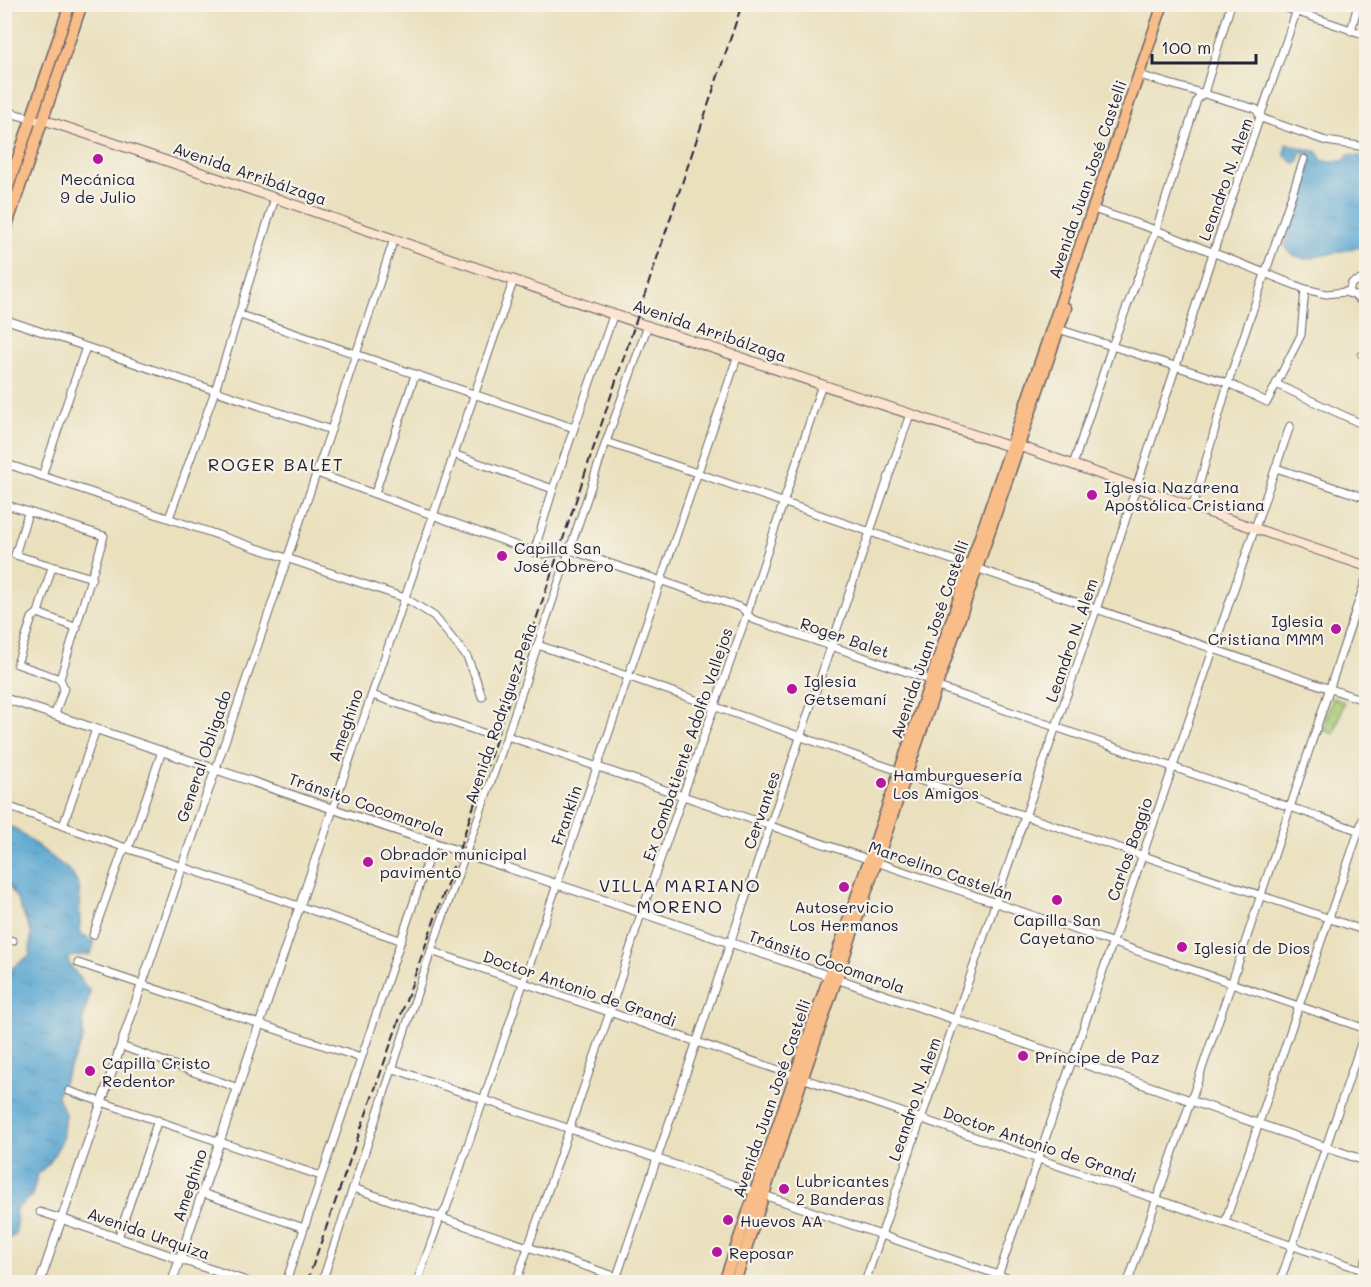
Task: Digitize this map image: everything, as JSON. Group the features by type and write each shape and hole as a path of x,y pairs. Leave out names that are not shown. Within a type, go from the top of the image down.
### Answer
{"main road":[{"path":"4,199 70,4"},
{"path":"4,234 82,4"},
{"name":"Avenida Juan José Castelli","path":"1142,76 1163,4"},
{"name":"Avenida Juan José Castelli","path":"735,1282 760,1194 799,1076 1142,76 1170,4"},
{"name":"Avenida Arribálzaga","path":"44,120 157,156 910,414 1073,465 1366,566"},
{"name":"Avenida Juan José Castelli","path":"724,1282 760,1194"}],"street":[{"path":"1073,465 1112,346 1156,231 1189,120 1197,100 1202,95 1231,4"},
{"path":"1274,4 1366,35"},
{"name":"Leandro N. Alem","path":"865,1282 1138,487 1213,253 1299,4"},
{"path":"1351,31 1358,4"},
{"path":"1142,76 1256,109 1261,118 1326,141 1366,147"},
{"path":"4,111 32,120 44,120"},
{"path":"1192,506 1228,383 1304,159"},
{"path":"169,518 215,391 275,198"},
{"path":"1096,210 1305,289 1326,294 1354,295 1366,306"},
{"name":"General Obligado","path":"40,1282 317,472 394,239"},
{"path":"1348,293 1352,283 1366,278"},
{"name":"Ameghino","path":"172,1282 514,279"},
{"path":"1055,328 1228,383 1267,402 1301,334 1305,289"},
{"path":"534,552 553,489 614,313"},
{"path":"240,315 574,428"},
{"path":"4,319 331,430"},
{"name":"Avenida Rodríguez Peña","path":"322,1282 431,951 648,325"},
{"path":"42,476 86,347"},
{"name":"Franklin","path":"417,1282 440,1218 446,1209 738,355"},
{"path":"375,493 415,375"},
{"name":"Ex Combatiente Adolfo Vallejos","path":"516,1282 610,1012 641,914 747,614 822,384"},
{"path":"1276,384 1366,426"},
{"name":"Cervantes","path":"616,1280 910,414"},
{"name":"Carlos Boggio","path":"997,1279 1290,426"},
{"path":"606,442 1366,701"},
{"path":"453,454 553,489"},
{"path":"4,463 405,598 434,616 460,649 475,676 482,697"},
{"path":"1276,468 1366,498"},
{"name":"Roger Balet","path":"317,472 534,552 544,554 570,550 661,579 742,608 752,619 1055,727 1363,832"},
{"path":"4,504 104,536 60,679 64,688 55,714"},
{"path":"28,513 15,555 92,579"},
{"path":"52,567 38,613 32,618 17,664 60,679"},
{"path":"1128,1282 1232,982 1366,579"},
{"path":"38,613 77,628"},
{"path":"538,645 1024,816 1366,931"},
{"path":"372,695 489,735"},
{"name":"Tránsito Cocomarola","path":"4,698 434,842 1366,1161"},
{"path":"63,826 96,729"},
{"name":"Marcelino Castelán","path":"507,736 1366,1029"},
{"path":"93,935 122,853 131,842 162,752"},
{"path":"4,804 126,848 400,940"},
{"path":"1226,1222 1329,918 1363,832 1366,810"},
{"path":"286,1282 434,842"},
{"path":"4,938 14,941"},
{"name":"Doctor Antonio de Grandi","path":"431,951 1365,1270"},
{"path":"78,963 362,1059"},
{"path":"1280,1282 1366,1029"},
{"path":"122,1046 238,1088"},
{"path":"392,1068 881,1235 997,1279 1019,1282"},
{"path":"69,1091 321,1176"},
{"path":"118,1238 158,1120"},
{"path":"353,1188 529,1247 616,1280 632,1282"},
{"path":"202,1193 304,1228"},
{"name":"Avenida Urquiza","path":"40,1212 248,1282"},
{"path":"1358,1282 1365,1270 1366,1259"}],"green space":[{"path":"1332,698 1344,702 1334,734 1323,730"}],"water":[{"path":"1286,144 1318,152 1322,161 1344,161 1349,155 1366,157 1366,246 1305,259 1291,254 1285,245 1311,164 1310,156 1302,152 1298,162 1294,163 1285,156"},
{"path":"5,826 14,828 71,872 79,886 80,934 94,942 91,954 68,957 69,964 90,992 83,1019 83,1039 57,1095 65,1114 62,1140 50,1162 38,1174 32,1195 15,1210 17,1224 15,1235 5,1241 4,1078 10,1055 7,984 11,969 30,955 31,932 17,899 5,879"}],"railway":[{"path":"307,1282 459,850 742,4"}],"place":[{"name":"Mecánica 9 de Julio","path":"98,159"},
{"name":"Iglesia Nazarena Apostólica Cristiana","path":"1092,495"},
{"name":"Capilla San José Obrero","path":"502,556"},
{"name":"Iglesia Cristiana MMM","path":"1336,629"},
{"name":"Iglesia Getsemaní","path":"792,689"},
{"name":"Hamburguesería Los Amigos","path":"881,783"},
{"name":"Obrador municipal pavimento","path":"368,862"},
{"name":"Autoservicio Los Hermanos","path":"844,887"},
{"name":"Capilla San Cayetano","path":"1057,900"},
{"name":"Iglesia de Dios","path":"1182,947"},
{"name":"Príncipe de Paz","path":"1023,1056"},
{"name":"Capilla Cristo Redentor","path":"90,1071"},
{"name":"Lubricantes 2 Banderas","path":"784,1189"},
{"name":"Huevos AA","path":"728,1220"},
{"name":"Reposar","path":"717,1252"}],"district":[{"name":"ROGER BALET","path":"276,464"},
{"name":"VILLA MARIANO MORENO","path":"680,895"}]}
